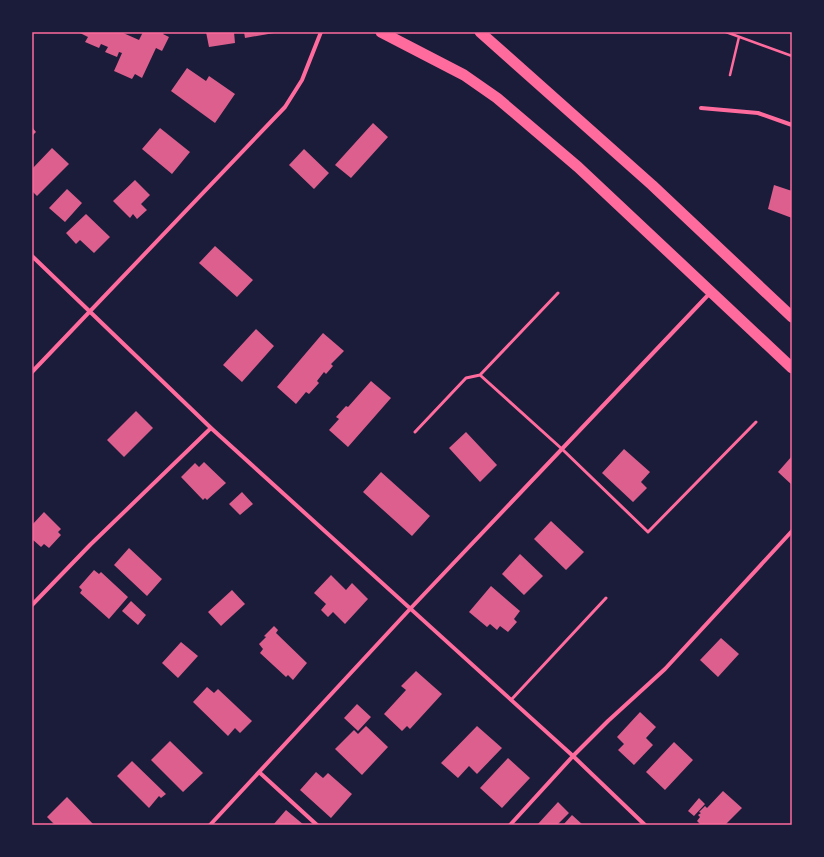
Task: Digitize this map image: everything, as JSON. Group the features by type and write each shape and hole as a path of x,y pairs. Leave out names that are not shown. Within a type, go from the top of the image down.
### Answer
{"highway":[{"path":"381,32 464,75 497,98 578,168 792,368"},
{"path":"480,32 652,185 792,316"}],"street":[{"path":"32,372 285,107 302,80 321,32"},
{"path":"701,108 758,113 792,125"},
{"path":"32,256 211,428 573,756 645,825"},
{"path":"210,825 410,609 710,292"},
{"path":"32,605 90,545 211,428"},
{"path":"510,825 573,756 608,721 665,669 792,531"},
{"path":"259,772 317,825"}],"lane":[{"path":"415,432 466,378 480,375 558,293"},
{"path":"480,375 562,449 648,532 756,422"},
{"path":"511,700 606,598"}],"path":[{"path":"726,32 792,56"},
{"path":"730,75 740,38"}],"building":[{"path":"78,32 121,32 139,40 143,32 164,32 163,34 169,37 162,51 156,48 142,78 135,74 132,79 114,71 122,53 119,52 117,57 105,52 108,47 101,44 99,48 85,42 88,37"},
{"path":"206,32 234,32 235,43 209,47"},
{"path":"244,32 274,32 274,33 245,38"},
{"path":"187,68 206,81 209,76 235,94 215,123 171,91"},
{"path":"373,123 388,137 351,178 335,165"},
{"path":"32,127 36,132 32,136"},
{"path":"160,128 190,152 172,174 142,149"},
{"path":"52,148 69,164 37,196 32,191 32,169"},
{"path":"304,149 329,173 314,189 289,165"},
{"path":"135,180 150,195 141,204 147,210 137,219 133,214 130,218 113,201"},
{"path":"774,185 792,191 792,218 768,209"},
{"path":"67,189 82,203 65,222 49,208"},
{"path":"86,214 110,237 94,253 80,240 76,244 66,233"},
{"path":"215,246 253,280 237,297 199,263"},
{"path":"256,329 274,346 242,382 223,365"},
{"path":"323,333 344,351 331,364 333,366 326,374 324,372 317,381 319,383 309,394 306,392 296,404 277,387"},
{"path":"371,381 391,398 348,447 329,430 339,419 336,417 346,406 348,407"},
{"path":"136,411 153,428 124,457 107,440"},
{"path":"466,432 497,465 480,482 449,448"},
{"path":"624,449 650,472 641,482 647,488 633,502 602,473"},
{"path":"792,456 792,485 778,472"},
{"path":"204,462 226,483 207,500 205,498 203,500 181,477 195,463 199,467"},
{"path":"381,472 430,516 412,536 363,492"},
{"path":"242,492 253,504 240,515 229,504"},
{"path":"44,512 61,529 58,532 61,535 49,548 44,544 41,547 32,539 32,525"},
{"path":"551,521 584,552 566,570 534,539"},
{"path":"129,548 162,579 147,596 114,565"},
{"path":"520,554 543,576 524,595 502,574"},
{"path":"94,570 99,574 101,572 128,597 109,619 80,593 82,590 79,587"},
{"path":"331,575 346,590 352,583 368,599 345,624 333,612 328,617 321,610 326,604 314,593"},
{"path":"491,586 520,611 514,619 517,622 508,632 500,626 497,630 490,624 487,627 469,612"},
{"path":"232,590 245,604 221,626 208,612"},
{"path":"131,601 146,615 138,625 122,611"},
{"path":"274,626 278,630 276,633 307,663 293,680 288,675 286,677 260,653 263,649 259,644 266,637 264,636"},
{"path":"721,638 739,654 718,677 700,660"},
{"path":"181,642 198,656 178,678 162,663"},
{"path":"416,671 442,694 410,729 407,726 402,731 384,714 406,690 401,686"},
{"path":"207,687 214,693 218,689 252,721 240,733 235,728 228,736 193,702"},
{"path":"357,704 371,717 358,731 344,718"},
{"path":"640,712 656,727 646,738 653,745 634,765 618,750 624,744 617,737"},
{"path":"366,726 388,747 362,775 335,749 354,730 358,734"},
{"path":"477,726 502,748 477,774 469,766 458,778 441,763"},
{"path":"170,741 203,773 183,792 151,760"},
{"path":"674,742 693,760 665,790 646,772"},
{"path":"508,758 530,778 502,808 480,788"},
{"path":"132,761 166,794 161,798 159,796 149,808 117,776"},
{"path":"316,772 323,778 328,773 352,794 331,818 300,790"},
{"path":"723,791 742,808 725,825 701,825 697,821 700,817 698,815 701,813 699,812 705,806 707,808"},
{"path":"67,797 94,825 55,825 47,817"},
{"path":"699,798 705,804 694,816 688,811"},
{"path":"558,802 569,813 557,825 537,825"},
{"path":"286,810 304,825 273,825"},
{"path":"572,815 583,825 563,825"}]}
